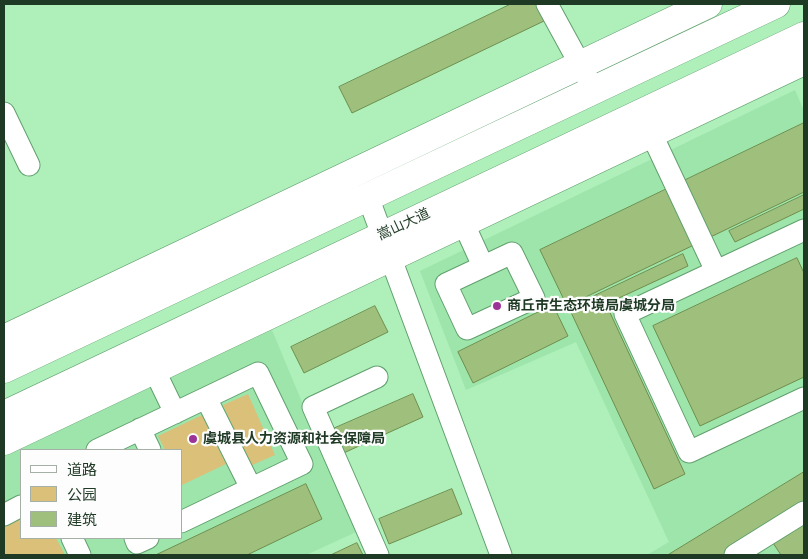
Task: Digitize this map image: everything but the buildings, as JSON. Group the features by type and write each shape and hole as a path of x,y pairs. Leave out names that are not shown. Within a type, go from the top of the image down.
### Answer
{"main road":[{"path":"4,339 708,4"},
{"path":"4,369 776,4"},
{"name":"嵩山大道","path":"4,415 149,359 459,213 646,124 804,36"},
{"path":"646,124 804,61"},
{"path":"4,441 149,359"}],"street":[{"path":"547,4 594,90"},
{"path":"4,113 29,165"},
{"path":"646,124 716,271"},
{"path":"368,197 385,248 501,555"},
{"path":"459,213 483,266"},
{"path":"804,230 624,314 689,452 804,398"},
{"path":"149,359 175,413"},
{"path":"99,449 258,373 302,464 182,518"},
{"path":"377,377 313,407 378,555"},
{"path":"206,398 250,488"},
{"path":"140,429 150,449"},
{"path":"4,515 20,507"},
{"path":"735,555 766,547 804,512"},
{"path":"72,539 80,555"},
{"path":"135,539 137,543 146,539"}],"shaded area":[{"path":"795,90 804,111 804,555 647,555 669,542 576,342 466,390 420,271"},
{"name":"虞城县人力资源和社会保障局","path":"272,330 356,532 306,555 4,555 4,456"}],"green space":[{"path":"248,394 275,455 250,466 223,405"},
{"path":"202,415 226,464 182,485 182,449 164,449 158,436"},
{"path":"20,518 20,539 57,539 65,555 4,555 4,526"}],"place":[{"name":"商丘市生态环境局虞城分局","path":"497,306"},
{"name":"虞城县人力资源和社会保障局","path":"193,439"}]}
